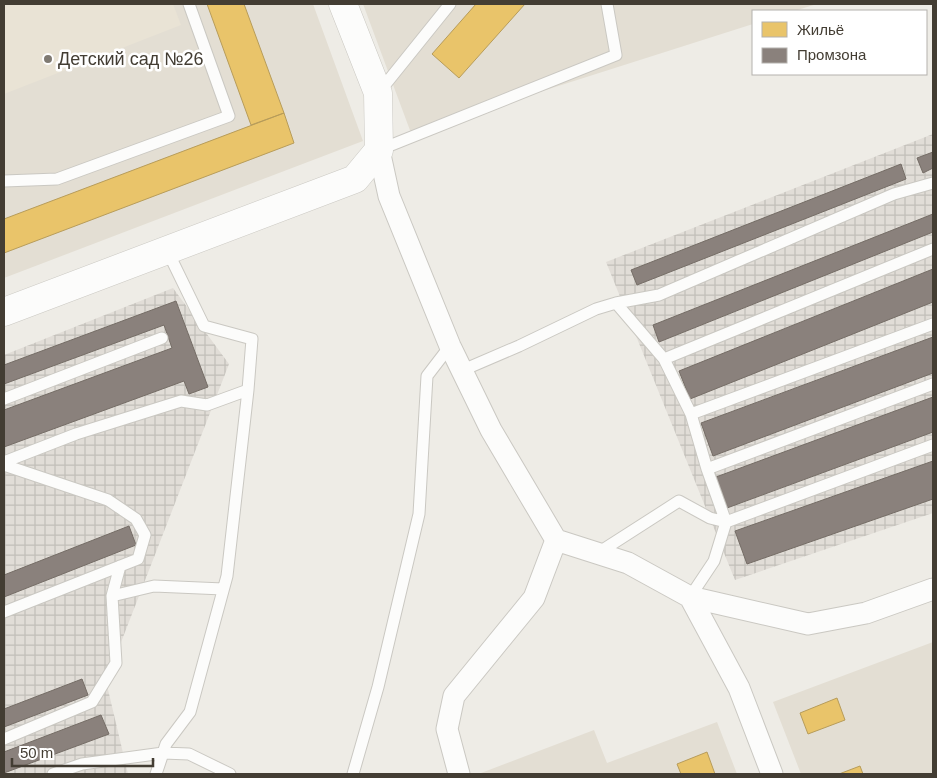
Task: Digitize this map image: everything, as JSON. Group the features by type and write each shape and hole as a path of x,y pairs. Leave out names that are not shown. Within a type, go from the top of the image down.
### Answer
{"street":[{"path":"343,4 378,93 379,150 389,196 450,346 491,430 556,540 628,563 690,597 808,624 866,613 933,589"},
{"path":"4,312 355,179 379,150"},
{"path":"459,774 447,729 454,696 534,598 556,540"},
{"path":"690,597 739,688 772,774"}],"lane":[{"path":"4,181 57,179 229,116 189,4"},
{"path":"378,93 450,4"},
{"path":"379,150 616,55 607,4"},
{"path":"463,370 519,346 596,309 616,303 659,295 894,194 930,188"},
{"path":"664,360 933,249"},
{"path":"156,774 166,744 190,712 227,576 252,339 204,326 167,250"},
{"path":"616,303 664,360 691,414 707,469 726,522 714,562 690,597"},
{"path":"691,414 933,324"},
{"path":"4,399 162,338"},
{"path":"353,774 378,687 419,514 427,376 450,346"},
{"path":"707,469 933,384"},
{"path":"4,464 76,434 180,401 207,405 248,390"},
{"path":"598,553 679,501 710,518 726,522 933,444"},
{"path":"4,464 108,500 136,519 145,535 138,559 4,612"},
{"path":"4,740 92,702 116,663 112,596 120,566"},
{"path":"112,596 154,586 223,588"},
{"path":"54,774 82,764 163,753 189,754 230,774"}],"shaded area":[{"path":"4,4 313,4 363,141 4,278"},
{"name":"Детский сад №26","path":"4,4 173,4 181,25 4,94"},
{"path":"363,4 817,4 797,10 752,10 752,24 411,133"},
{"path":"933,134 933,513 735,580 606,262"},
{"path":"173,288 229,364 106,681 128,774 4,774 4,355"},
{"path":"933,642 933,774 801,774 773,702"},
{"path":"717,722 737,774 481,773 594,730 607,763"}],"building: Жильё":[{"path":"207,4 244,4 284,113 251,125"},
{"path":"476,4 525,4 459,78 432,54"},
{"path":"284,113 294,143 4,253 4,219"},
{"path":"837,698 845,720 808,734 800,713"},
{"path":"707,752 715,774 681,774 677,764"},
{"path":"860,766 863,774 839,774"}],"building: Промзона":[{"path":"933,152 933,168 923,173 917,158"},
{"path":"901,164 906,179 637,285 631,270"},
{"path":"933,214 933,232 659,342 653,325"},
{"path":"933,269 933,302 690,399 679,371"},
{"path":"176,301 208,387 189,394 184,381 4,447 4,410 172,348 164,325 4,384 4,365"},
{"path":"933,337 933,373 713,456 701,423"},
{"path":"933,397 933,432 727,508 716,477"},
{"path":"933,461 933,499 747,564 735,531"},
{"path":"129,526 136,545 4,597 4,575"},
{"path":"82,679 88,695 4,727 4,709"},
{"path":"101,715 109,734 4,773 4,752"}],"place":[{"name":"Детский сад №26","path":"48,59"}]}
